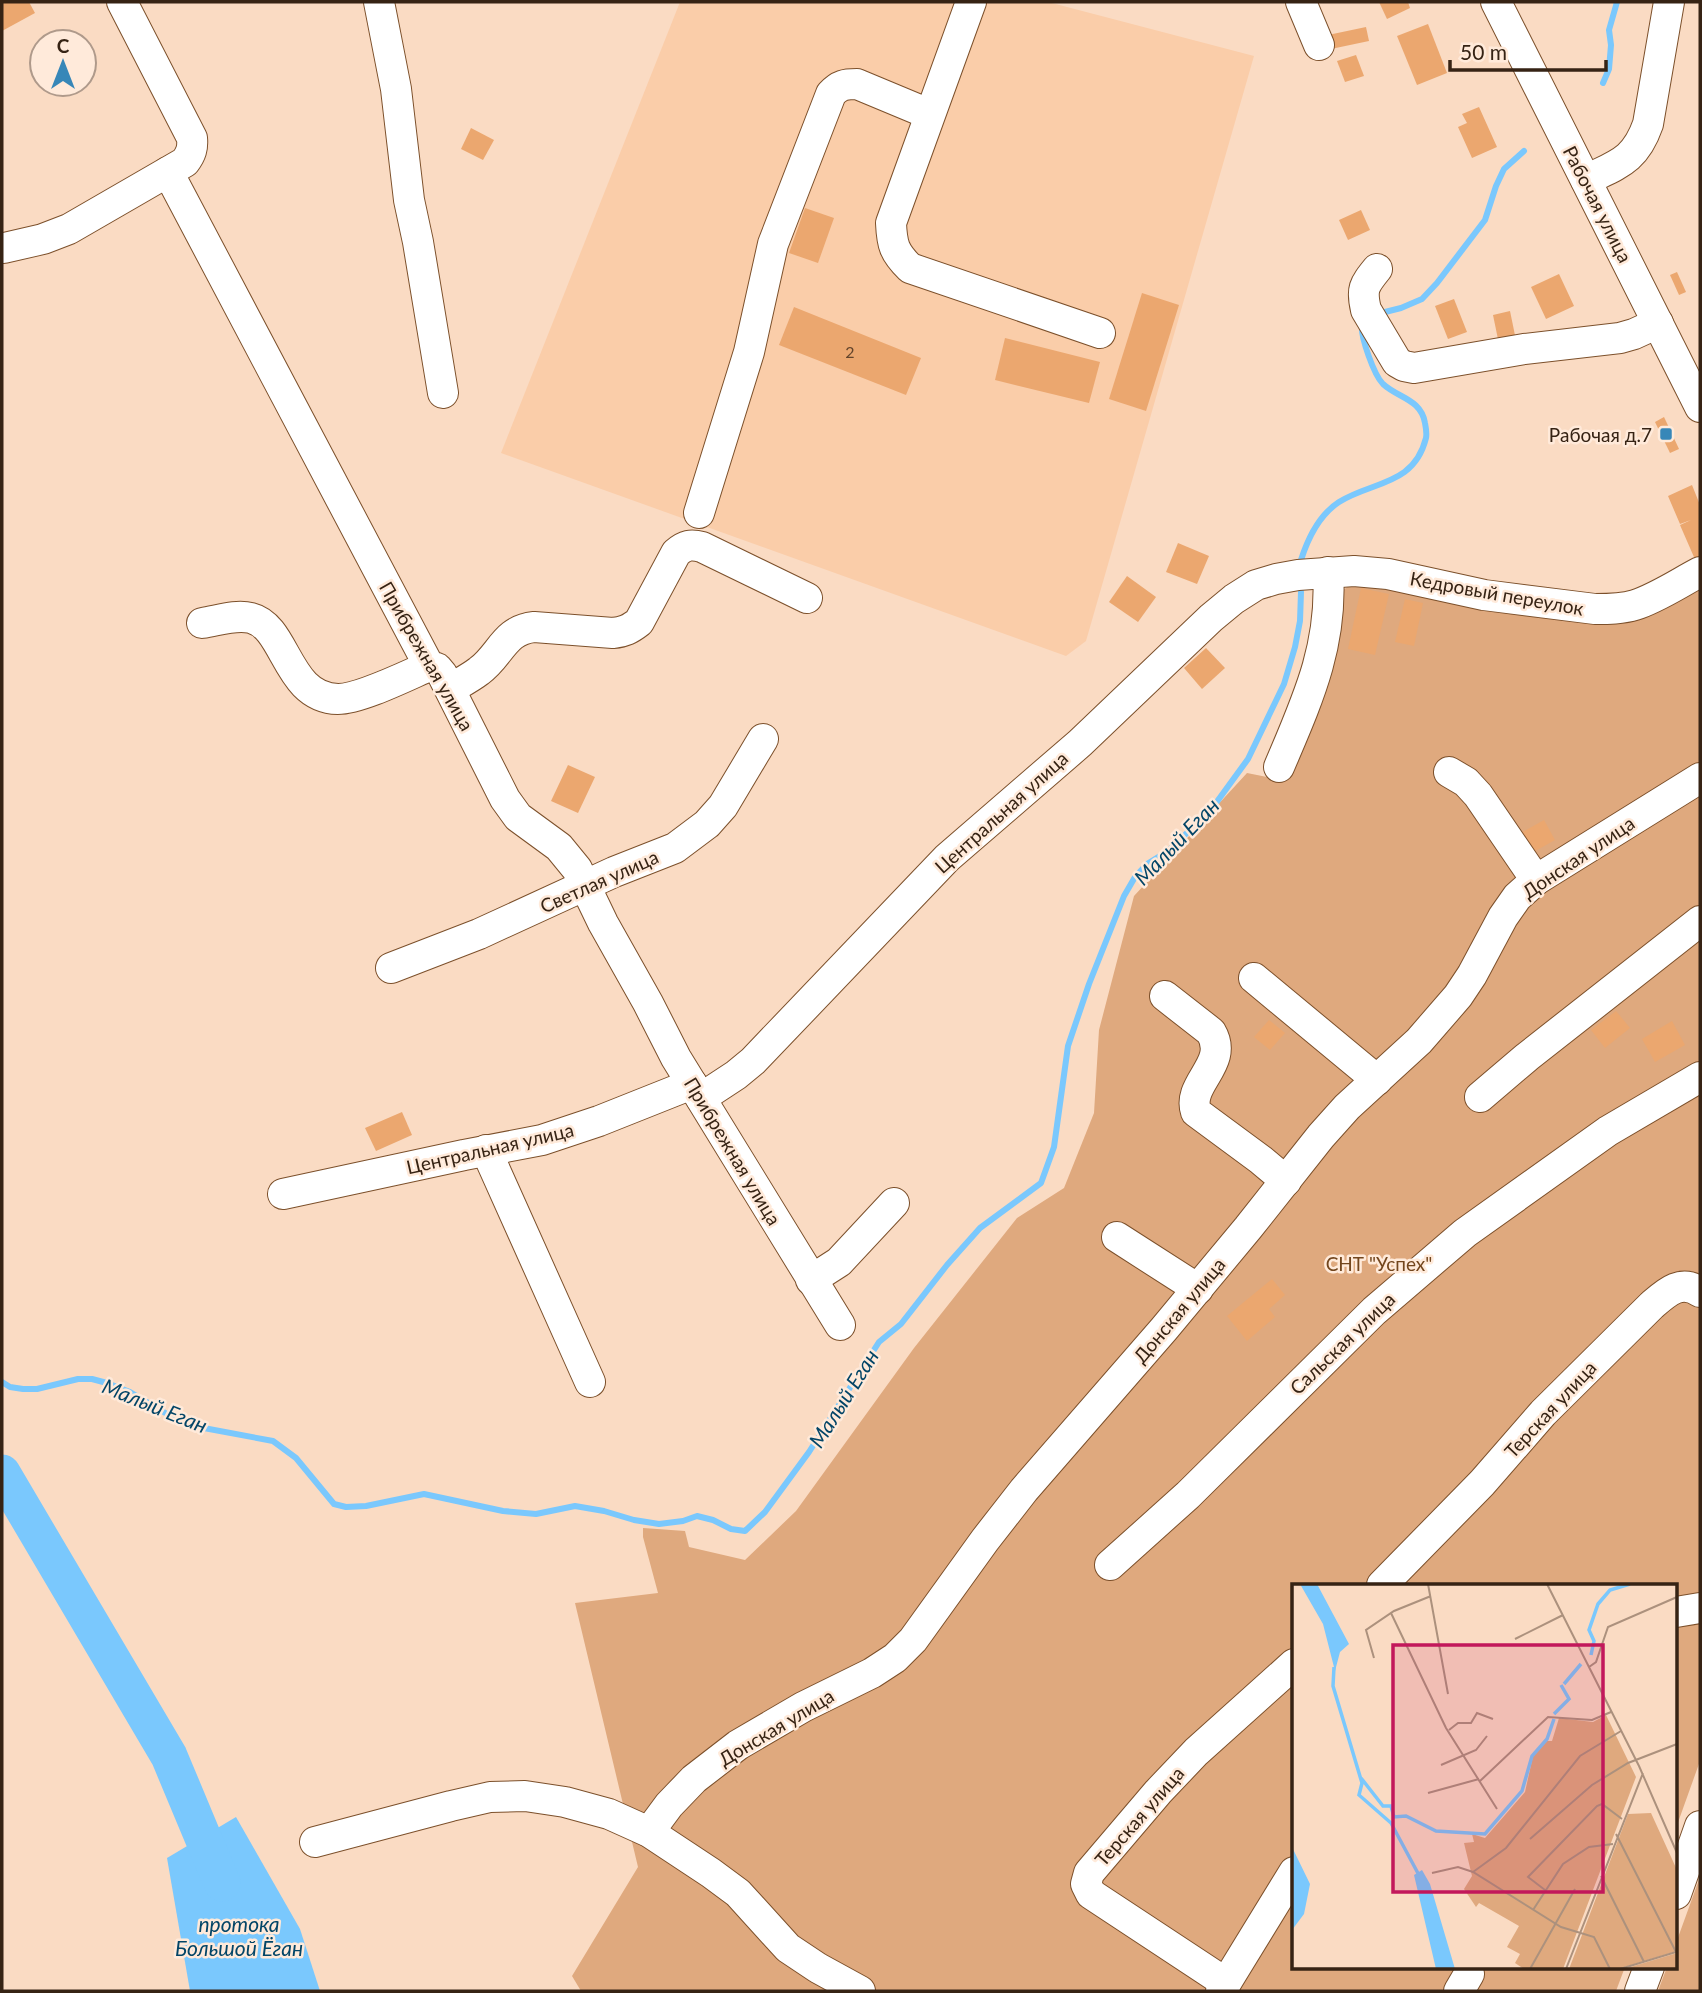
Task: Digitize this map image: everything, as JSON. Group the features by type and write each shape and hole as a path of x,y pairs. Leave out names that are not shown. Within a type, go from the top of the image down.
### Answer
{"street":[{"path":"4,248 43,239 69,229 185,162 190,155 192,138 122,2"},
{"path":"379,2 396,89 409,200 443,393"},
{"path":"971,2 891,223 891,242 898,256 910,268 1100,333"},
{"path":"1301,2 1319,45"},
{"name":"Рабочая улица","path":"1496,2 1700,407"},
{"path":"1586,180 1621,163 1643,140 1669,2"},
{"path":"699,513 749,352 773,244 831,94 844,84 857,84 929,114"},
{"name":"Прибрежная улица","path":"167,172 429,666 437,668 450,689 505,799 519,817 559,847 577,869 603,923 697,1091 839,1325"},
{"path":"1377,269 1365,284 1366,310 1397,362 1404,366 1415,368 1524,349 1601,341 1634,334 1658,323"},
{"path":"450,689 479,672 513,633 522,628 613,633 632,628 639,622 676,553 683,547 702,547 807,598"},
{"path":"1279,767 1304,708 1326,635 1330,608 1328,572"},
{"name":"Кедровый переулок","path":"1328,572 1388,574 1484,595 1595,610 1633,606 1700,572"},
{"name":"Центральная улица","path":"283,1194 542,1140 697,1091 736,1075 947,858 1080,743 1234,599 1256,585 1276,579 1328,572"},
{"path":"202,623 236,617 251,618 264,624 295,674 308,687 324,697 355,697 429,666"},
{"name":"Светлая улица","path":"391,968 480,933 675,848 707,824 723,806 763,739"},
{"path":"1449,772 1466,782 1478,795 1535,880"},
{"name":"Донская улица","path":"649,1832 669,1805 694,1779 738,1745 803,1707 872,1673 895,1658 913,1640 1024,1490 1198,1289 1347,1107 1419,1041 1458,996 1503,916 1517,897 1535,880 1700,778"},
{"path":"1480,1097 1700,921"},
{"path":"1254,978 1377,1080"},
{"path":"1166,996 1211,1032 1215,1039 1215,1058 1194,1099 1196,1112 1286,1181"},
{"name":"Сальская улица","path":"1110,1565 1188,1494 1374,1311 1465,1233 1608,1131 1700,1077"},
{"path":"486,1150 590,1382"},
{"path":"811,1280 839,1262 894,1203"},
{"path":"1117,1237 1198,1289"},
{"name":"Терская улица","path":"1383,1584 1482,1483 1543,1413 1652,1305 1677,1286 1693,1287 1700,1292"},
{"path":"1678,1612 1700,1608"},
{"name":"Терская улица","path":"1224,1987 1091,1894 1086,1884 1089,1873 1167,1782 1196,1752 1292,1666"},
{"path":"315,1842 490,1797 525,1796 565,1802 609,1814 649,1832 711,1873 738,1893 788,1948 860,1991"},
{"path":"1687,1882 1700,1826"},
{"path":"1224,1987 1292,1875"},
{"path":"1640,1991 1649,1968"}],"shaded area":[{"path":"680,2 1048,2 1254,56 1086,641 1066,656 501,453"}],"green space":[{"name":"СНТ \"Успех\"","path":"1359,579 1621,620 1700,579 1700,1761 1678,1822 1678,1584 1292,1584 1292,1968 1625,1968 1616,1991 581,1991 572,1976 638,1867 575,1603 658,1593 643,1528 685,1531 689,1547 745,1560 796,1511 914,1348 1017,1218 1064,1188 1094,1113 1099,1030 1134,896 1247,773 1287,781 1319,706 1343,590"},
{"path":"1700,1877 1700,1991 1658,1991 1667,1968 1678,1968 1678,1938"}],"water":[{"name":"протока Большой Ёган","path":"236,1817 300,1929 320,1991 190,1991 167,1858"}],"building":[{"path":"2,2 29,2 35,13 2,31"},
{"path":"1379,2 1408,2 1410,8 1387,19"},
{"path":"1428,24 1447,73 1417,85 1397,36"},
{"path":"1366,27 1369,41 1331,49 1328,35"},
{"path":"1356,55 1364,76 1345,82 1337,61"},
{"path":"1479,107 1497,147 1472,158 1458,127 1467,123 1462,114"},
{"path":"471,128 494,140 483,160 461,149"},
{"path":"805,208 834,218 818,263 789,253"},
{"path":"1361,210 1370,230 1348,240 1339,220"},
{"path":"1677,272 1686,292 1679,295 1670,275"},
{"path":"1559,274 1574,306 1546,319 1531,287"},
{"path":"1142,293 1179,305 1146,411 1109,399"},
{"path":"1454,299 1467,332 1448,339 1435,306"},
{"path":"794,307 921,358 906,395 779,345"},
{"path":"1510,311 1517,345 1500,349 1493,315"},
{"path":"1005,338 1100,362 1089,403 995,380"},
{"path":"1664,417 1679,449 1670,453 1655,422"},
{"path":"1692,485 1700,505 1700,562 1697,564 1680,525 1691,520 1680,524 1668,496"},
{"path":"1178,543 1209,556 1197,584 1166,572"},
{"path":"1127,576 1156,597 1138,622 1109,602"},
{"path":"1361,588 1389,594 1375,655 1348,649"},
{"path":"1405,599 1423,603 1414,646 1395,642"},
{"path":"1206,648 1225,668 1202,689 1184,668"},
{"path":"568,765 595,777 578,813 551,801"},
{"path":"1544,820 1555,840 1530,854 1519,834"},
{"path":"1616,1011 1630,1028 1605,1048 1591,1030"},
{"path":"1269,1020 1285,1033 1270,1050 1254,1037"},
{"path":"1672,1021 1685,1045 1655,1062 1642,1039"},
{"path":"402,1112 412,1135 376,1151 365,1128"},
{"path":"1272,1279 1285,1295 1269,1309 1275,1317 1247,1341 1227,1316"}],"waterway":[{"name":"Малый Еган","path":"1603,83 1609,69 1609,30 1617,2"},
{"name":"Малый Еган","path":"1381,313 1422,299 1437,283 1485,220 1504,169 1524,151"},
{"name":"Малый Еган","path":"1301,560 1311,535 1332,507 1352,495 1402,474 1420,454 1426,438 1425,423 1419,409 1379,379 1365,346 1362,324"},
{"name":"Малый Еган","path":"2,1382 10,1387 37,1389 78,1379 92,1379 130,1392 193,1426 273,1441 296,1458 334,1504 346,1507 366,1506 424,1494 503,1511 536,1514 575,1506 659,1524 697,1516 731,1529 745,1531 765,1512 809,1452 879,1342 901,1324 980,1228 1041,1183 1054,1147 1068,1046 1124,896 1135,877 1147,864 1168,851 1216,803 1248,759 1284,684 1300,621 1301,592"},
{"name":"протока Большой Ёган","path":"2,1473 169,1756 222,1883"}],"place":[{"name":"Рабочая д.7","path":"1666,434"}]}
